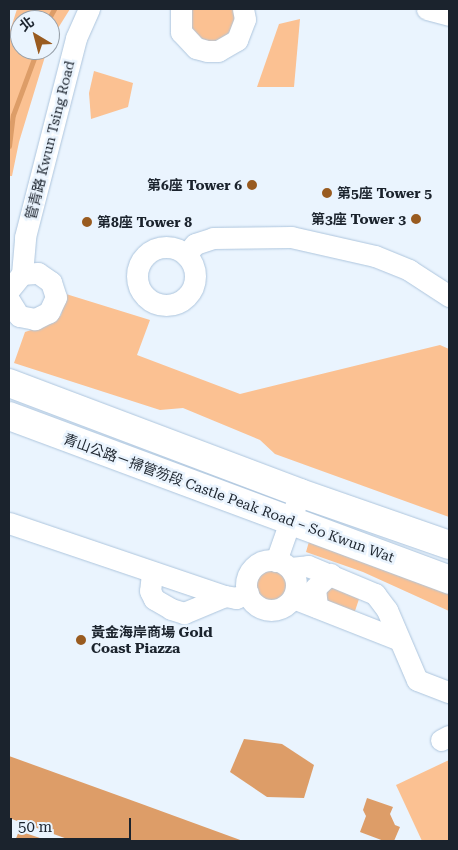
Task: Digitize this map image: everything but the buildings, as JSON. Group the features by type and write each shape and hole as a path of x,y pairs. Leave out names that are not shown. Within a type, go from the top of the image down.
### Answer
{"main road":[{"path":"9,383 300,493 449,544"},
{"name":"青山公路－掃管笏段 Castle Peak Road – So Kwun Wat","path":"9,416 449,580"}],"street":[{"name":"管青路 Kwun Tsing Road","path":"16,282 76,38 89,9"},
{"path":"181,9 179,22 187,41 196,48 218,51 237,40 245,19 243,9"},
{"path":"427,9 449,15"},
{"path":"186,255 195,244 213,238 291,237 375,256 409,270 449,296"},
{"path":"10,312 35,319 49,312 56,297 51,282 46,276 30,272 16,282"},
{"path":"300,493 290,520 283,565 296,582 293,598 281,608 265,610 251,601 246,585 252,569 267,560 283,565 308,566 362,586 382,600 397,639 417,680 449,692"},
{"path":"9,523 152,573 225,596 236,598 248,593"},
{"path":"152,573 150,591 154,599 171,609 184,613 225,596"},
{"path":"317,607 315,588 330,574"},
{"path":"349,620 363,606 362,586"},
{"path":"293,598 397,639"}],"shaded area":[{"path":"70,9 60,25 60,10 17,10"},
{"path":"187,9 234,9 236,24 221,43 197,42 186,13"},
{"path":"300,19 294,87 257,87 279,24"},
{"path":"10,31 10,60 44,60 19,142 12,176 9,176"},
{"path":"94,71 133,83 128,107 91,119 89,93"},
{"path":"66,294 150,320 137,355 240,394 440,345 449,349 449,517 275,454 260,440 183,408 160,410 14,363 25,332 53,323 61,315"},
{"path":"310,538 449,588 449,611 363,572 306,552"},
{"path":"267,565 275,565 286,571 292,586 286,601 275,607 267,607 256,601 250,590 250,582 256,571"},
{"path":"325,583 360,596 355,611 348,615 321,605"},
{"path":"244,739 282,744 314,765 304,798 267,797 230,772"},
{"path":"9,756 139,803 243,841 9,841"},
{"path":"449,760 449,841 422,841 396,785"},
{"path":"367,798 393,807 390,814 395,825 400,827 394,841 384,841 360,832 366,816 363,810"}],"pier":[{"path":"9,818 73,841 49,841 19,831 15,841 9,841"}],"waterway":[{"path":"9,146 13,115 33,60"}],"place":[{"name":"第6座 Tower 6","path":"252,185"},
{"name":"第5座 Tower 5","path":"327,193"},
{"name":"第3座 Tower 3","path":"416,219"},
{"name":"第8座 Tower 8","path":"87,222"},
{"name":"黃金海岸商場 Gold Coast Piazza","path":"81,640"}]}
